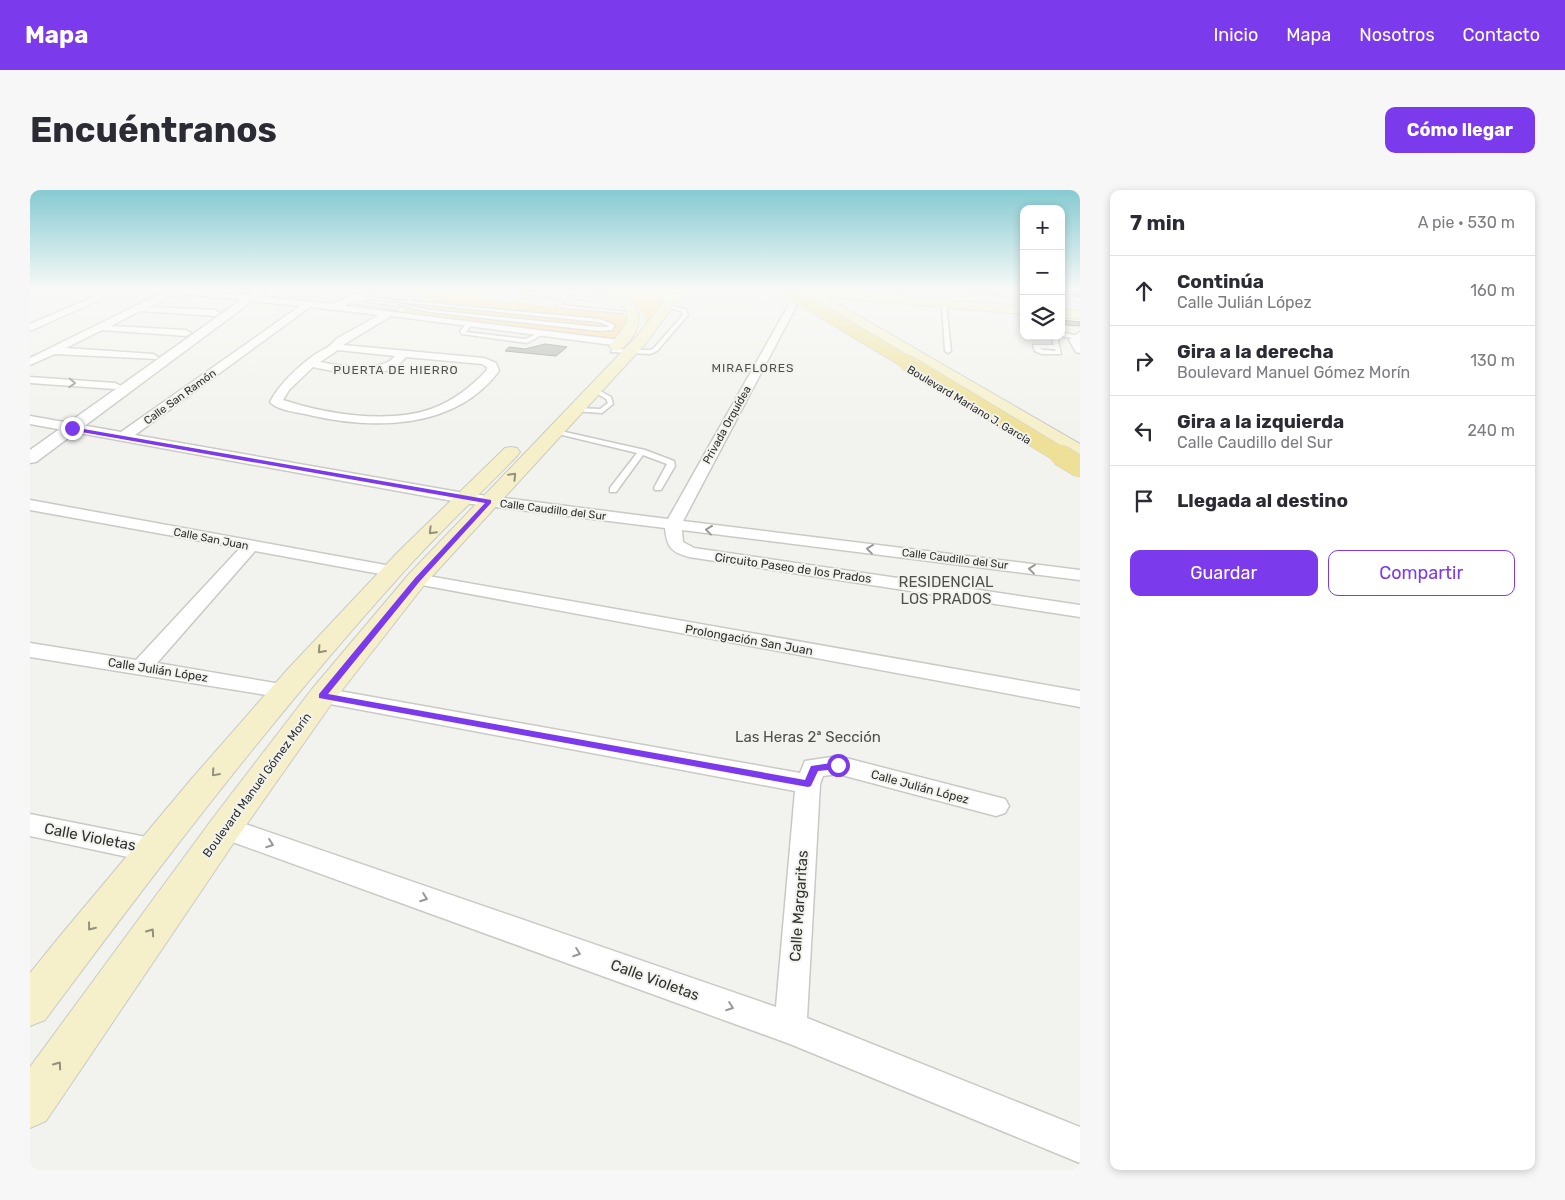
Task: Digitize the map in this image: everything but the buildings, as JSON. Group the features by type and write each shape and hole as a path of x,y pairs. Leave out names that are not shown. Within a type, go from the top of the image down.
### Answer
{"main road":[{"name":"Boulevard Manuel Gómez Morín","path":"30,1105 224,828 322,696 417,579 477,500 620,336"},
{"name":"Boulevard Manuel Gómez Morín","path":"30,1006 151,850 285,691 391,572 556,432 595,390 621,336"},
{"name":"Boulevard Mariano J. García","path":"856,336 1080,472"},
{"path":"869,336 1080,467"},
{"path":"871,336 1080,455"},
{"name":"Boulevard Mariano J. García","path":"884,336 1080,451"}],"street":[{"path":"30,362 85,336"},
{"path":"30,458 114,386 182,336"},
{"path":"30,444 65,427 191,336"},
{"name":"Calle San Ramón","path":"125,436 264,336"},
{"path":"336,347 340,340 347,336"},
{"path":"361,348 362,340 367,336"},
{"name":"Privada Orquídea","path":"673,525 775,336"},
{"path":"1078,336 1074,340 1080,350"},
{"path":"336,347 361,348 484,361 492,365 493,371 459,401 417,417 400,419 348,417 315,413 276,402 278,394 329,350 336,347"},
{"path":"54,351 153,357"},
{"path":"312,364 367,371 377,370 401,358 403,353"},
{"path":"30,380 114,386"},
{"name":"Calle Caudillo del Sur","path":"30,420 477,500 1080,574"},
{"name":"Calle San Juan","path":"30,505 391,572"},
{"name":"Circuito Paseo de los Prados","path":"673,525 675,544 689,552 1080,611"},
{"path":"142,667 251,546"},
{"name":"Prolongación San Juan","path":"417,579 1080,699"},
{"name":"Calle Julián López","path":"30,650 285,691"},
{"path":"322,696 808,784"},
{"name":"Calle Julián López","path":"808,784 814,768 838,765 996,806"},
{"name":"Calle Margaritas","path":"790,1028 808,784"},
{"name":"Calle Violetas","path":"30,825 151,850"},
{"name":"Calle Violetas","path":"224,828 790,1028 1080,1145"}],"lane":[{"path":"947,336 948,351"},
{"path":"1055,340 1057,347"},
{"path":"556,432 642,452 671,463 658,488"},
{"path":"614,490 642,452"}],"shaded area":[{"path":"583,336 620,336 615,340"}],"district":[{"name":"MIRAFLORES","path":"753,368"},
{"name":"PUERTA DE HIERRO","path":"396,370"},
{"name":"RESIDENCIAL LOS PRADOS","path":"946,590"},
{"name":"Las Heras 2ª Sección","path":"808,737"}],"route":[{"path":"72,428 489,502 417,579 322,696 808,784 814,768 838,765"}]}
